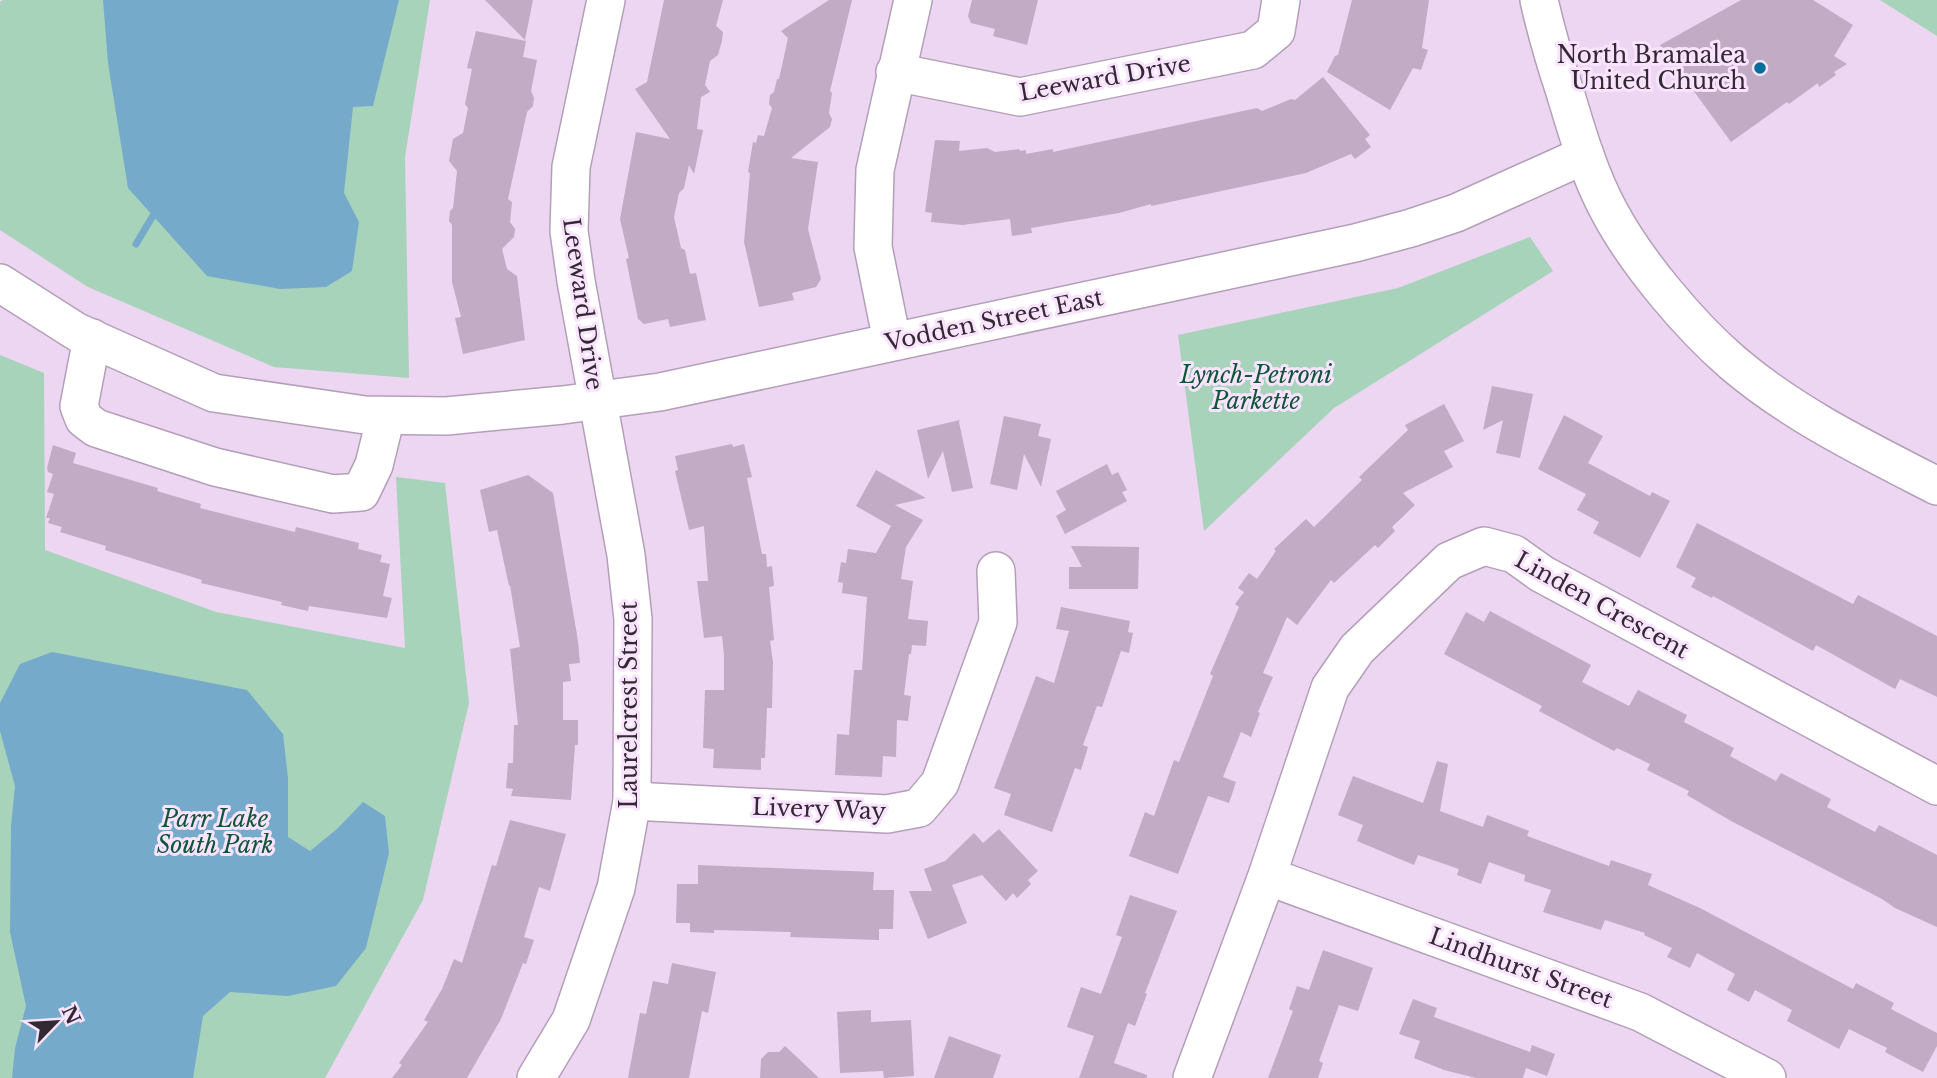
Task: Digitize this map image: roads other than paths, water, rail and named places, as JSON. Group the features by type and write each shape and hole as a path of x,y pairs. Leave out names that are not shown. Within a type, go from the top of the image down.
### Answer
{"street":[{"name":"Leeward Drive","path":"597,401 569,231 571,167 606,0"},
{"path":"892,341 873,247 875,170 913,0"},
{"name":"Leeward Drive","path":"895,72 1020,97 1253,50 1276,31 1281,0"},
{"path":"1539,0 1585,155 1609,212 1634,250 1700,331 1733,363 1773,393 1837,434 1937,486"},
{"name":"Vodden Street East","path":"0,283 77,331 214,393 365,415 458,415 660,393 1276,260 1411,228 1457,214 1585,155"},
{"path":"92,338 79,406 84,419 96,428 215,467 333,494 361,492 373,465 386,416"},
{"name":"Laurelcrest Street","path":"537,1078 571,1020 616,888 632,801 633,619 626,555 597,401"},
{"name":"Linden Crescent","path":"1192,1078 1267,876 1330,688 1357,649 1450,561 1484,546 1514,554 1542,574 1937,786"},
{"name":"Livery Way","path":"632,801 887,814 919,808 940,783 999,622 996,571"},
{"name":"Lindhurst Street","path":"1267,876 1640,1012 1767,1078"}],"water":[{"path":"103,0 399,0 373,106 353,107 344,193 359,222 352,271 326,287 280,289 207,276 128,188 108,63"},
{"path":"52,652 247,690 283,734 288,778 288,837 310,851 337,829 363,802 385,816 389,853 366,948 336,986 288,996 230,992 203,1016 193,1078 12,1078 15,1048 26,1006 10,932 11,826 15,786 0,731 0,703 20,664"}],"waterway":[{"path":"136,244 157,209"}],"place":[{"name":"North Bramalea United Church","path":"1760,68"}],"park label":[{"name":"Lynch-Petroni Parkette","path":"1256,388"},
{"name":"Parr Lake South Park","path":"215,832"}]}
